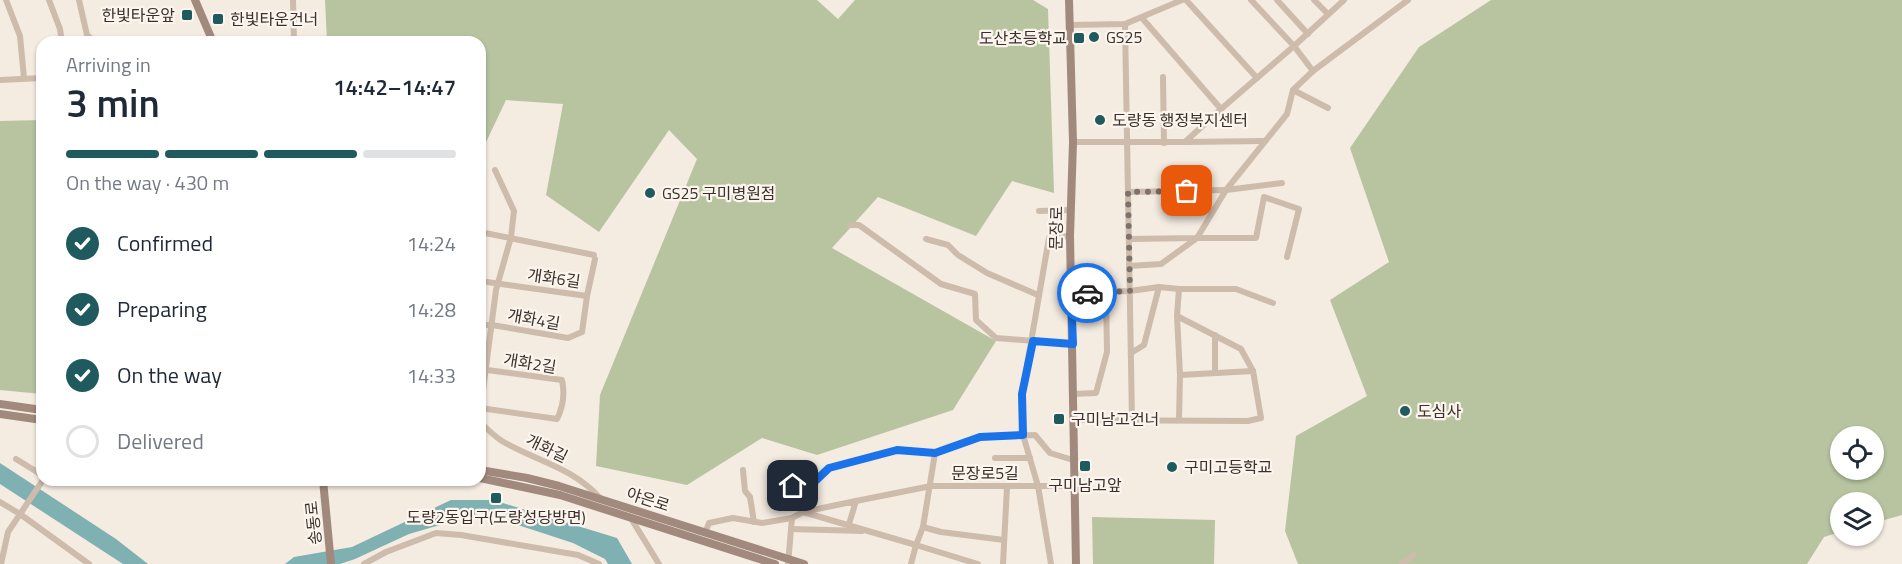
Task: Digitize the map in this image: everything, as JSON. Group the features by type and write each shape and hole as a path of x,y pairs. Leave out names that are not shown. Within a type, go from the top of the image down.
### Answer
{"street":[{"path":"6,0 20,36 24,78"},
{"path":"49,0 61,36"},
{"path":"79,0 88,36"},
{"path":"195,0 210,36"},
{"path":"293,0 294,36"},
{"name":"문장로","path":"1069,0 1073,142 1070,236 1076,564"},
{"path":"1070,26 1125,24 1184,0 1257,78"},
{"path":"1251,0 1294,46 1313,71"},
{"path":"1277,0 1308,34"},
{"path":"1314,0 1328,14"},
{"path":"1185,142 1344,0"},
{"path":"1129,266 1161,264 1197,238 1226,190 1287,114 1293,90 1313,71 1408,0"},
{"path":"1142,18 1221,110"},
{"path":"1125,24 1132,420"},
{"path":"1163,76 1164,143"},
{"path":"0,80 36,78"},
{"path":"1293,90 1328,108"},
{"path":"1073,142 1264,141"},
{"name":"개화2길","path":"486,376 498,284 511,237 514,211 495,170"},
{"path":"1128,192 1226,190 1282,183"},
{"path":"1129,239 1256,238 1267,186"},
{"path":"1264,197 1299,209 1287,257"},
{"path":"1039,211 1071,210"},
{"path":"850,225 859,225 941,284 975,294 976,320 996,338 1073,344"},
{"path":"486,233 511,237"},
{"path":"1051,564 1038,486 1023,435 1022,394 1033,341 1038,295 1049,238 1070,236"},
{"name":"개화6길","path":"486,282 587,296 595,257 511,237"},
{"path":"926,239 948,245 958,255 987,273 1038,295"},
{"path":"1071,293 1130,291 1159,287 1236,289 1273,303"},
{"path":"1131,353 1144,345 1159,287"},
{"path":"1179,289 1177,316 1180,375 1179,419"},
{"path":"1073,394 1096,393 1107,352 1106,292"},
{"name":"개화4길","path":"486,325 568,338 582,332 587,296"},
{"path":"1074,420 1248,421 1261,418 1253,371 1241,349 1177,316"},
{"path":"1215,334 1215,372"},
{"name":"개화2길","path":"486,411 557,419 562,409 564,388 562,380 487,370"},
{"path":"1180,375 1253,371"},
{"path":"0,404 36,409"},
{"path":"0,414 36,419"},
{"name":"개화길","path":"486,427 500,440 562,469 588,485 600,499"},
{"path":"978,564 803,512 812,484 829,468 897,450 935,453 980,437 1035,435 1050,453 1073,460"},
{"path":"911,564 923,527 935,453"},
{"path":"995,458 1030,458"},
{"path":"16,459 36,471"},
{"path":"742,470 745,491 750,496 754,522"},
{"name":"야은로","path":"486,471 526,478 600,499 788,562 804,564"},
{"name":"야은로","path":"486,479 560,495 775,564"},
{"path":"793,486 812,484"},
{"path":"1,564 6,537 39,486"},
{"name":"송동로","path":"324,486 331,564"},
{"name":"문장로5길","path":"792,518 803,512 931,486 1074,486"},
{"path":"1003,564 1007,487"},
{"path":"849,524 856,501"},
{"path":"0,502 22,512 88,564"},
{"path":"705,533 709,523 733,518 754,522 792,518 788,562"},
{"path":"633,520 659,564"},
{"path":"923,527 940,532 1004,540"},
{"path":"791,529 870,532"},
{"path":"364,564 386,552 436,533 578,555 599,564"},
{"path":"1402,564 1414,555"}],"green space":[{"path":"325,0 817,0 838,19 855,0 1033,0 1048,9 1054,193 1012,181 976,236 878,197 832,248 996,341 953,410 817,455 762,438 687,485 596,466 600,395 697,159 669,130 599,232 546,195 563,104 506,100 486,142 486,36 327,36"},
{"path":"1491,0 1902,0 1902,515 1884,520 1884,492 1830,492 1830,535 1824,537 1807,564 1298,564 1285,531 1296,436 1367,396 1330,300 1389,262 1350,148 1419,47"},
{"path":"36,120 36,393 0,390 0,121"},
{"path":"1092,517 1215,520 1214,564 1093,564"}],"water":[{"path":"0,463 116,539 148,564 123,564 0,484"},
{"path":"451,500 493,500 617,538 632,564 608,564 605,559 573,543 481,513 409,534 340,564 285,564 294,557 352,547"}],"way so far":[{"path":"1087,293 1130,291 1128,192 1187,191"}],"place":[{"name":"한빛타운앞","path":"187,15"},
{"name":"한빛타운건너","path":"218,19"},
{"name":"GS25","path":"1094,37"},
{"name":"도산초등학교","path":"1079,38"},
{"name":"도량동 행정복지센터","path":"1100,120"},
{"name":"GS25 구미병원점","path":"650,193"},
{"name":"도심사","path":"1405,411"},
{"name":"구미남고건너","path":"1059,419"},
{"name":"구미남고앞","path":"1085,466"},
{"name":"구미고등학교","path":"1172,467"},
{"name":"도량2동입구(도량성당방면)","path":"496,498"}],"route":[{"path":"793,486 812,484 829,468 897,450 935,453 980,437 1023,435 1022,394 1033,341 1073,344 1071,293 1087,293"}]}
